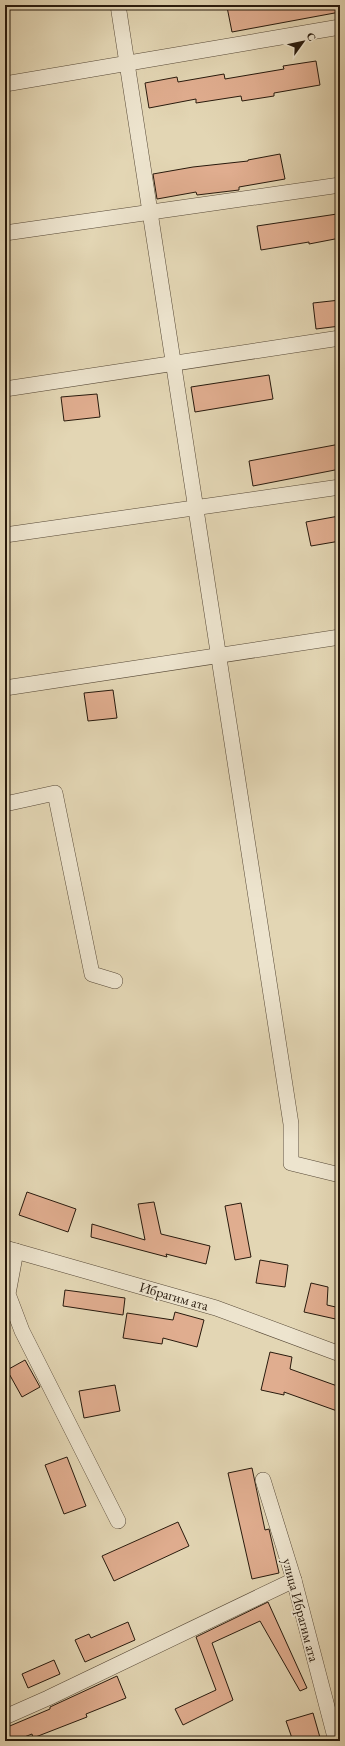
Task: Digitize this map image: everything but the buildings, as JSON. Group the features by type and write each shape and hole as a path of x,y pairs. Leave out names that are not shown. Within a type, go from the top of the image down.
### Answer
{"street":[{"path":"118,5 291,1124 291,1163 340,1175"},
{"path":"5,84 340,27"},
{"path":"5,233 340,185"},
{"path":"5,389 340,338"},
{"path":"5,535 340,487"},
{"path":"5,688 340,637"},
{"path":"5,804 55,793 92,974 115,981"},
{"path":"10,1249 8,1294 22,1331 118,1521"},
{"name":"Ибрагим ата","path":"10,1249 216,1308 340,1354"},
{"name":"улица Ибрагим ата","path":"263,1480 294,1580 336,1741"},
{"path":"5,1717 48,1698 294,1580"}]}
